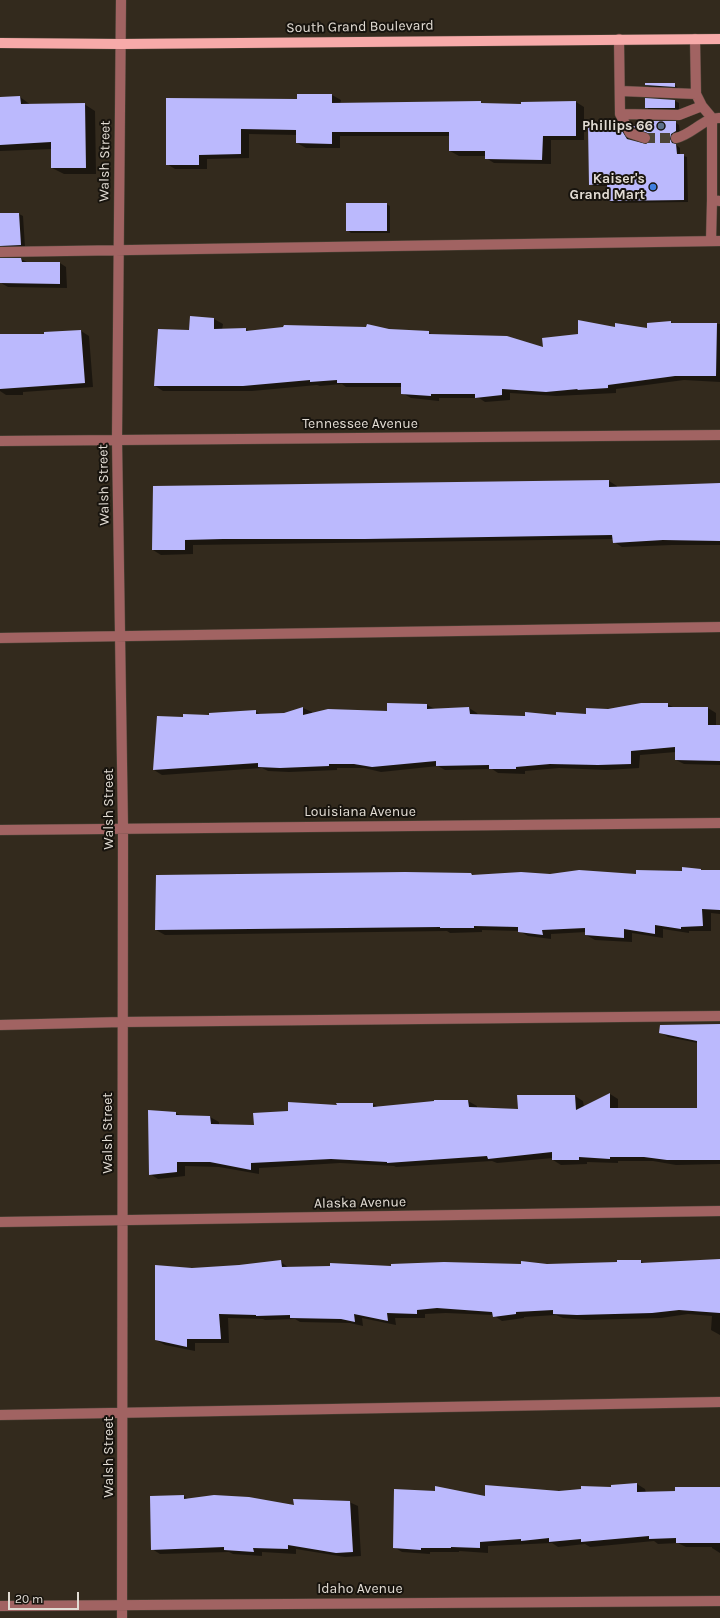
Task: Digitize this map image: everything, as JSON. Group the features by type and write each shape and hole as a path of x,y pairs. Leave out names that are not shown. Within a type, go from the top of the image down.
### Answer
{"main road":[{"name":"South Grand Boulevard","path":"0,43 121,44 720,39"}],"street":[{"name":"Walsh Street","path":"121,0 117,440 123,828 122,1220 124,1414 122,1618"},
{"path":"619,39 620,114 630,133 645,138"},
{"path":"0,252 716,241 716,118 702,106 696,94 695,39"},
{"path":"620,91 696,94"},
{"path":"620,114 679,115 702,106"},
{"path":"676,138 685,136 716,118"},
{"name":"Tennessee Avenue","path":"0,441 720,435"},
{"path":"0,638 720,627"},
{"name":"Louisiana Avenue","path":"0,830 720,823"},
{"path":"0,1025 122,1022 720,1016"},
{"name":"Alaska Avenue","path":"0,1222 720,1211"},
{"path":"0,1415 124,1414 720,1402"},
{"name":"Idaho Avenue","path":"0,1606 720,1601"}],"building":[{"path":"645,83 675,83 675,87 645,85"},
{"path":"297,94 332,94 332,103 481,101 481,103 521,104 521,102 576,101 576,136 543,136 542,160 485,159 485,151 449,151 449,132 332,132 332,144 296,143 296,130 241,129 241,154 199,155 199,165 166,165 166,98 297,99"},
{"path":"20,96 21,104 85,103 86,168 51,168 51,142 0,145 0,97"},
{"path":"645,98 675,100 675,108 645,108"},
{"path":"645,121 676,121 676,131 671,134 670,139 672,143 676,144 677,154 684,154 684,200 608,201 607,184 589,185 588,126 619,126 627,139 646,144 651,140 650,134 633,126 645,126"},
{"path":"346,203 387,203 387,231 346,231"},
{"path":"0,213 19,213 21,245 0,246"},
{"path":"0,258 21,258 22,262 60,262 60,284 0,283"},
{"path":"190,316 214,318 214,329 246,328 246,331 283,327 284,325 366,327 367,324 389,329 429,331 429,334 507,336 543,347 542,338 578,334 578,320 615,327 615,323 647,328 647,323 671,321 671,323 717,323 716,376 675,376 608,385 608,388 546,392 502,389 502,395 475,398 475,394 431,394 431,396 401,394 401,383 337,383 337,380 310,382 310,380 243,386 154,386 158,329 189,330"},
{"path":"81,330 85,383 0,389 0,334 44,334 44,332"},
{"path":"609,480 609,487 720,483 720,541 663,540 613,543 612,535 365,539 223,539 185,540 185,550 152,550 153,486"},
{"path":"387,703 427,704 427,709 469,707 470,714 525,716 525,712 556,715 556,712 586,714 586,708 608,709 641,703 668,703 668,707 708,707 708,725 720,725 720,761 675,760 675,747 631,751 631,764 550,764 516,767 516,769 489,769 489,765 436,766 436,761 372,767 354,764 329,764 329,766 280,768 258,767 258,763 153,770 157,716 183,717 183,714 209,715 209,713 256,710 256,714 284,713 303,707 303,715 328,709 387,711"},
{"path":"682,867 701,870 720,870 720,910 702,909 703,926 681,927 681,929 655,925 655,934 624,929 624,938 585,935 585,928 542,930 543,935 518,932 518,927 474,926 474,928 440,927 155,930 156,875 405,872 471,873 472,875 521,872 550,874 579,870 636,874 636,870 682,871"},
{"path":"720,1024 720,1160 667,1160 644,1157 610,1157 610,1159 579,1157 579,1160 552,1160 552,1152 488,1159 487,1156 387,1163 331,1159 251,1163 251,1170 210,1162 177,1162 177,1172 149,1175 148,1110 176,1112 176,1115 210,1116 211,1124 254,1125 253,1113 288,1111 288,1102 337,1105 336,1103 373,1103 373,1107 434,1100 468,1100 469,1107 518,1109 517,1095 575,1095 576,1110 610,1093 610,1108 697,1108 697,1041 659,1033 660,1025"},
{"path":"720,1259 720,1313 679,1310 652,1313 577,1315 553,1314 553,1310 516,1312 516,1314 493,1317 492,1312 437,1308 417,1310 417,1314 387,1313 388,1321 354,1314 355,1322 341,1319 290,1318 290,1315 256,1316 219,1314 221,1339 187,1339 187,1347 155,1340 155,1265 192,1268 239,1265 281,1260 282,1267 330,1266 330,1263 391,1266 391,1264 444,1262 521,1264 521,1261 547,1264 641,1260 641,1263"},
{"path":"637,1483 637,1492 675,1491 675,1487 720,1487 720,1543 676,1543 676,1538 649,1539 649,1536 581,1542 581,1539 549,1542 549,1538 521,1541 521,1539 480,1542 480,1548 421,1548 421,1550 393,1548 394,1489 435,1491 435,1486 485,1496 485,1485 559,1491 581,1489 581,1486 611,1487 611,1485"},
{"path":"184,1495 184,1499 214,1495 249,1497 294,1505 293,1499 350,1501 353,1552 336,1553 288,1545 288,1549 253,1548 254,1552 224,1550 224,1547 151,1550 150,1496"}],"tunnel":[{"path":"645,138 676,138"}],"place":[{"name":"Phillips 66","path":"661,126"},
{"name":"Kaiser's Grand Mart","path":"653,187"}]}
